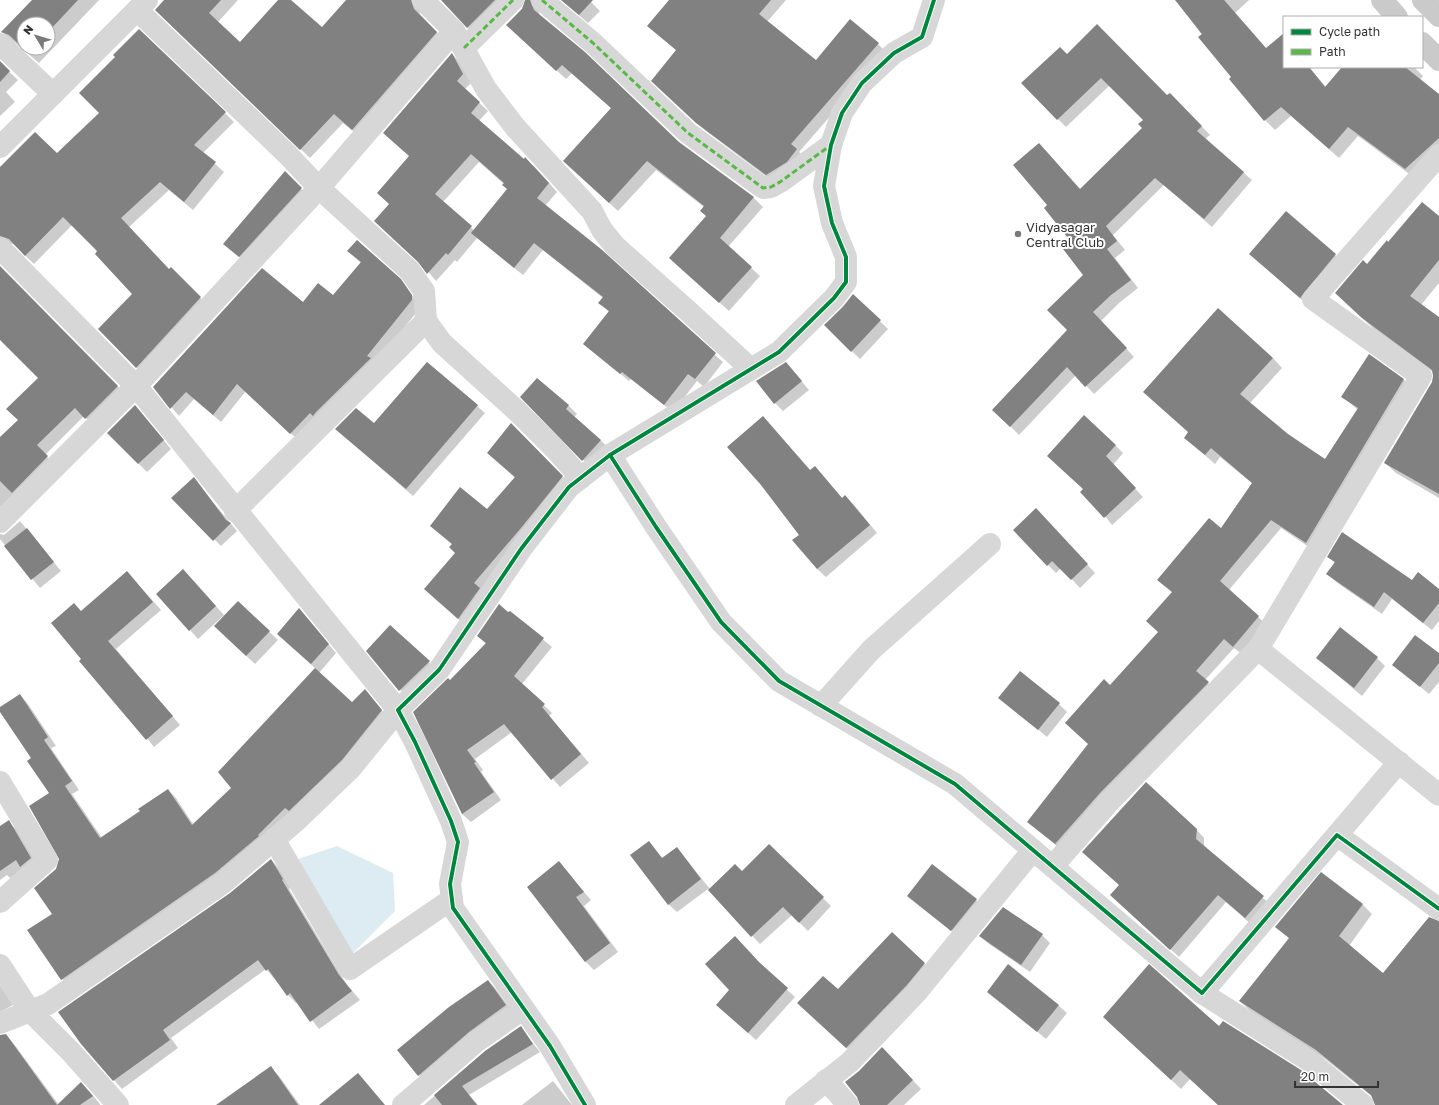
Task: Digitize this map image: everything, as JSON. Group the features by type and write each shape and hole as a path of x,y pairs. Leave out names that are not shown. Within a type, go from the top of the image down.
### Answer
{"main road":[{"path":"1382,0 1396,16"},
{"path":"1423,0 1439,16"},
{"path":"1423,44 1439,60"}],"street":[{"path":"423,0 459,40 486,90 515,127 592,211 602,230 615,246 688,310 751,369"},
{"path":"0,522 136,386 319,188 459,40 513,0"},
{"path":"542,0 593,43 688,133 763,188 771,187 780,182 831,145"},
{"path":"0,1023 48,1004 223,883 274,839 351,768 398,710 439,670 521,549 569,487 610,455 779,352 834,298 846,282 846,257 832,223 824,186 831,145 842,114 862,83 894,53 922,37 934,0"},
{"path":"0,146 142,5 319,188 410,270 424,291 426,321 442,343 517,411 581,478"},
{"path":"0,44 53,94"},
{"path":"1053,866 1109,802 1258,649 1421,376 1313,298 1439,155"},
{"path":"0,248 136,386 235,511 398,710 451,820 458,842 450,884 453,908 550,1046 585,1105"},
{"path":"235,511 426,321"},
{"path":"610,455 656,527 721,622 779,681 955,784 1202,993 1308,1060 1362,1105"},
{"path":"821,706 871,650 990,544"},
{"path":"1258,649 1439,795"},
{"path":"1202,993 1399,762"},
{"path":"0,782 47,860 0,902"},
{"path":"1337,835 1439,909"},
{"path":"274,839 350,969 452,899"},
{"path":"796,1105 850,1062 916,993 1033,850"},
{"path":"0,966 30,1011 71,1052 118,1105"},
{"path":"403,1105 477,1041 523,1009"},
{"path":"826,1080 848,1105"}],"shaded area":[{"path":"337,846 393,873 395,911 353,953 295,896 292,861"}],"building":[{"path":"32,0 78,0 56,23 56,16 16,16"},
{"path":"164,0 221,0 209,13 240,42 278,0 291,0 322,27 346,0 411,0 414,9 437,32 352,130 334,114 300,150 155,10"},
{"path":"441,0 495,0 467,28"},
{"path":"525,0 530,0 534,10 585,52 679,142 754,197 720,238 752,267 719,303 669,258 706,216 700,211 704,206 647,161 609,203 563,161 611,108 562,65 556,71 506,25 522,9"},
{"path":"561,0 593,0 579,15"},
{"path":"669,0 771,0 759,14 816,60 850,19 879,43 791,144 797,149 787,162 766,175 696,123 651,81 676,50 647,26"},
{"path":"1175,0 1224,0 1266,48 1283,34 1283,68 1310,68 1325,87 1341,68 1406,68 1439,94 1439,138 1405,169 1348,127 1329,149 1281,107 1264,121 1229,79 1231,77 1198,37 1202,34"},
{"path":"16,17 16,42 9,35 1,32"},
{"path":"1097,24 1167,95 1170,93 1202,126 1197,131 1244,172 1204,219 1155,178 1106,226 1117,241 1107,249 1131,280 1111,295 1093,312 1127,348 1085,387 1067,367 1010,427 992,410 1067,330 1047,310 1083,275 1063,249 1071,242 1044,208 1047,205 1013,165 1039,143 1080,189 1142,128 1138,124 1143,120 1101,78 1057,120 1021,83 1060,47 1067,54"},
{"path":"139,29 226,112 194,145 216,162 184,202 160,182 121,218 169,269 171,267 201,297 136,368 98,329 132,294 95,254 97,251 63,217 25,256 9,239 0,236 0,167 35,132 57,153 99,113 79,93 115,57 113,55"},
{"path":"452,53 463,74 457,81 480,102 471,113 524,159 525,157 549,183 537,198 601,249 716,353 695,379 688,374 664,405 622,372 620,374 583,344 609,311 598,303 603,297 534,243 514,268 471,233 507,189 502,185 504,183 471,154 435,194 472,226 448,255 446,253 427,274 418,262 374,221 389,204 377,193 409,156 383,133"},
{"path":"0,61 10,71 0,82"},
{"path":"285,171 302,188 239,257 223,244"},
{"path":"1422,202 1439,216 1439,260 1410,296 1439,317 1439,494 1384,463 1432,382 1432,370 1362,318 1335,293 1363,260 1367,264"},
{"path":"1286,211 1336,254 1300,298 1249,254"},
{"path":"357,240 401,279 412,295 412,300 367,356 371,358 313,416 310,413 290,434 237,384 213,415 186,392 170,409 153,387 262,268 303,302 318,283 333,295 361,262 347,251"},
{"path":"0,266 118,386 85,419 75,408 37,445 48,456 12,493 0,481 0,437 18,420 6,409 38,378 0,340"},
{"path":"853,294 881,320 851,352 824,325 843,307"},
{"path":"1218,308 1273,358 1240,394 1288,434 1325,459 1358,408 1341,397 1369,354 1404,379 1306,543 1271,520 1220,581 1259,616 1233,647 1224,639 1196,671 1209,682 1100,793 1055,844 1027,822 1088,744 1065,723 1104,679 1110,685 1158,632 1146,621 1172,592 1157,580 1209,518 1221,528 1252,483 1211,448 1205,455 1184,438 1188,432 1143,392"},
{"path":"427,362 478,405 406,489 335,429 356,408 374,423"},
{"path":"786,362 802,381 774,404 756,381"},
{"path":"537,378 569,405 566,409 601,440 582,461 520,397"},
{"path":"135,405 164,440 138,464 107,433"},
{"path":"1084,415 1116,445 1106,456 1136,488 1104,518 1080,492 1083,489 1047,456"},
{"path":"763,416 810,470 815,466 842,498 845,495 870,525 817,569 792,540 799,535 761,485 727,447"},
{"path":"511,423 563,476 474,583 480,588 458,619 424,589 455,553 449,547 452,544 430,526 460,487 487,509 515,477 487,453"},
{"path":"194,477 226,520 231,523 213,541 171,498"},
{"path":"1036,508 1088,564 1071,580 1052,561 1047,566 1013,530"},
{"path":"27,528 54,562 31,580 4,546"},
{"path":"1342,532 1412,580 1418,572 1439,589 1439,603 1423,623 1384,592 1374,607 1326,574 1335,562 1327,557"},
{"path":"183,569 216,606 189,631 156,594"},
{"path":"127,571 153,602 108,641 173,716 146,740 79,661 81,659 51,623 74,603 81,611"},
{"path":"238,601 270,631 246,656 214,626"},
{"path":"499,604 544,638 514,676 545,704 542,707 581,754 551,780 504,724 467,750 494,792 462,814 413,712 448,678 450,680 486,643 477,636"},
{"path":"299,608 329,644 311,664 277,634"},
{"path":"390,625 430,661 399,691 366,651"},
{"path":"1340,627 1378,657 1354,688 1316,658"},
{"path":"1415,635 1439,653 1439,663 1420,687 1392,665"},
{"path":"315,668 352,702 365,689 382,710 342,760 289,811 285,808 258,835 259,836 215,873 61,980 27,930 52,914 34,888 56,869 59,859 29,806 49,793 27,761 31,758 0,712 0,707 20,694 48,737 44,740 72,781 65,786 100,838 140,811 138,809 168,789 192,825 231,788 218,772"},
{"path":"1020,671 1060,703 1038,730 998,698"},
{"path":"1146,782 1197,829 1196,839 1264,896 1245,918 1218,895 1170,950 1110,895 1119,885 1082,852"},
{"path":"9,820 31,858 20,867 16,860 0,871 0,826"},
{"path":"649,841 662,858 677,847 701,879 668,905 630,855"},
{"path":"769,844 824,897 799,923 783,907 751,937 708,890 735,864 742,871"},
{"path":"271,859 339,975 352,991 310,1022 290,993 287,996 268,969 266,971 258,960 163,1030 170,1040 113,1081 81,1044 58,1012 230,893"},
{"path":"559,861 584,892 576,897 610,943 585,962 527,887"},
{"path":"932,864 977,899 951,931 907,896"},
{"path":"1321,872 1363,904 1339,936 1383,973 1429,917 1439,921 1439,1105 1375,1105 1371,1095 1316,1050 1239,1001 1289,938 1275,927"},
{"path":"1003,907 1043,934 1021,965 979,936"},
{"path":"892,932 925,963 907,985 846,1048 797,1003 823,976 838,989"},
{"path":"735,936 759,962 788,988 748,1033 716,1005 729,990 705,964"},
{"path":"1008,964 1059,1005 1037,1032 987,992"},
{"path":"1149,964 1219,1026 1223,1021 1301,1070 1343,1105 1218,1105 1180,1070 1171,1080 1103,1017"},
{"path":"488,980 506,1005 469,1032 418,1076 397,1050 449,1007"},
{"path":"521,1026 533,1044 462,1086 477,1105 442,1105 434,1095 485,1051"},
{"path":"6,1034 57,1105 0,1105 0,1035"},
{"path":"882,1047 913,1080 887,1105 860,1105 857,1097 845,1082 859,1071"},
{"path":"271,1066 298,1105 216,1105"},
{"path":"358,1073 385,1105 319,1105"},
{"path":"81,1082 93,1096 80,1105 57,1105"}],"marked path":[{"path":"464,48 513,0"},
{"path":"542,0 593,43 688,133 763,188 771,187 780,182 831,145"}],"cycle path":[{"path":"585,1105 550,1046 453,908 450,884 458,842 451,821 415,742 398,710 439,670 521,549 569,487 610,455 779,352 834,298 846,282 846,257 832,223 824,186 831,145 842,113 862,83 894,53 922,37 934,0"},
{"path":"610,455 656,527 721,622 779,681 955,784 1202,993 1337,835 1439,909"}],"place":[{"name":"Vidyasagar Central Club","path":"1018,234"}]}
